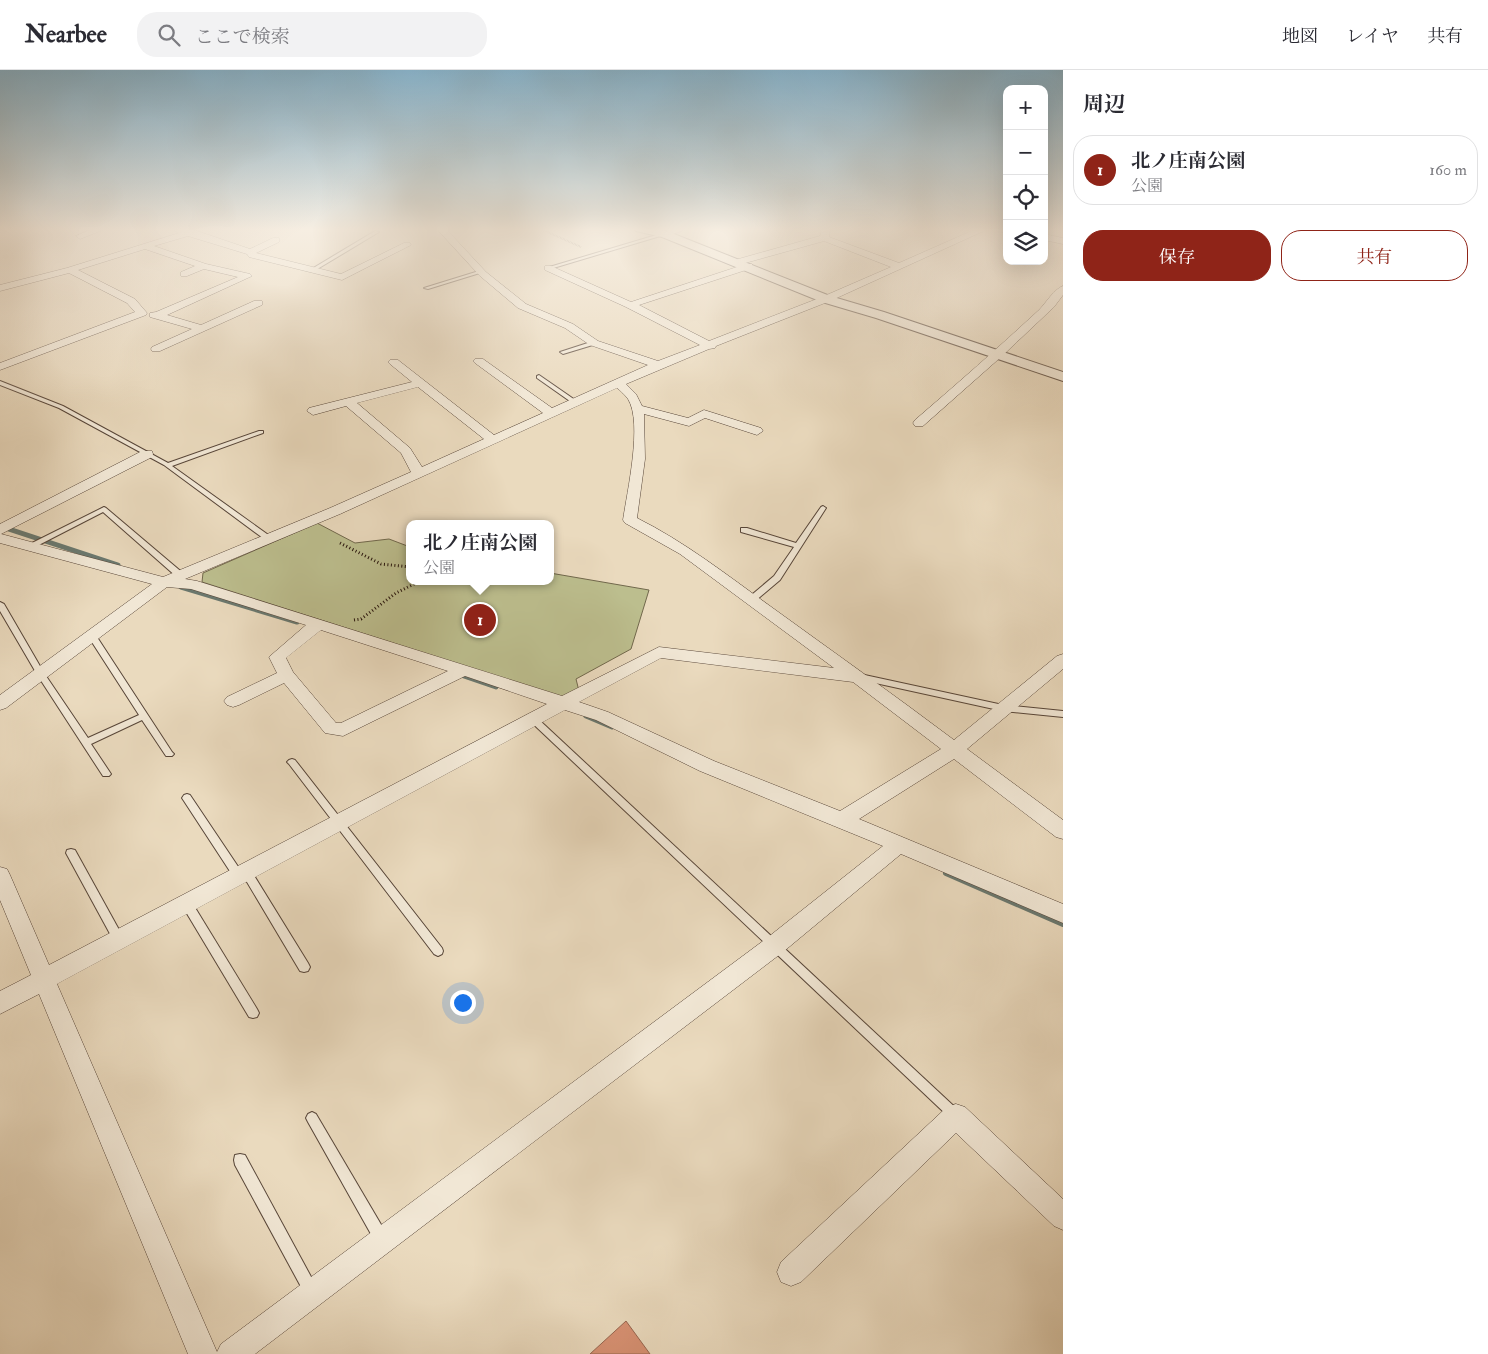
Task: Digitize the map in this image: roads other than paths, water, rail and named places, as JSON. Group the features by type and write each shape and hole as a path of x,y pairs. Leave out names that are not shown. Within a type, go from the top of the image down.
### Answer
{"street":[{"path":"107,289 131,301 142,313"},
{"path":"159,315 218,289"},
{"path":"501,289 522,306 569,326 594,343 658,365"},
{"path":"594,289 711,346"},
{"path":"630,305 675,289"},
{"path":"802,289 826,299 880,315 1063,377"},
{"path":"0,704 164,582 270,539 419,474 658,365 711,346 848,289"},
{"path":"920,423 996,355 1062,292"},
{"path":"156,349 258,303"},
{"path":"0,367 142,313 159,315 201,328"},
{"path":"479,361 552,414"},
{"path":"394,362 494,440"},
{"path":"313,411 420,383"},
{"path":"619,384 632,397 637,408 638,452 630,520 658,533 689,552 751,600 860,677 1063,831"},
{"path":"348,402 406,451 419,474"},
{"path":"637,408 689,422 704,414 757,431"},
{"path":"1,537 148,454"},
{"path":"1,537 28,547 164,582 192,584 602,716 707,766 842,820 1063,914"},
{"path":"317,625 277,657 288,675 331,728 343,730 464,670"},
{"path":"0,1003 659,652 860,677"},
{"path":"842,820 954,750 1063,660"},
{"path":"233,701 288,675"},
{"path":"231,1354 775,946 899,844"},
{"path":"0,875 203,1354"},
{"path":"790,1272 956,1116 1063,1217"}],"lane":[{"path":"563,352 594,343"},
{"path":"539,377 576,403"},
{"path":"0,383 61,407 168,465 270,539"},
{"path":"168,465 262,432"},
{"path":"751,600 777,578 824,508"},
{"path":"28,547 104,509 181,576"},
{"path":"744,530 798,546"},
{"path":"0,604 41,674 106,774"},
{"path":"92,636 169,754"},
{"path":"860,677 1003,708 1063,714"},
{"path":"86,743 144,716"},
{"path":"533,719 956,1116"},
{"path":"292,762 337,823 438,951"},
{"path":"187,798 242,874 304,967"},
{"path":"71,853 119,940"},
{"path":"187,904 253,1013"},
{"path":"312,1118 383,1240"},
{"path":"240,1160 313,1293"}],"waterway":[{"path":"0,526 118,565"},
{"path":"181,587 297,622"},
{"path":"458,674 496,687"},
{"path":"586,716 612,727"},
{"path":"946,873 1063,924"}],"place":[{"name":"北ノ庄南公園","path":"480,620"}]}
